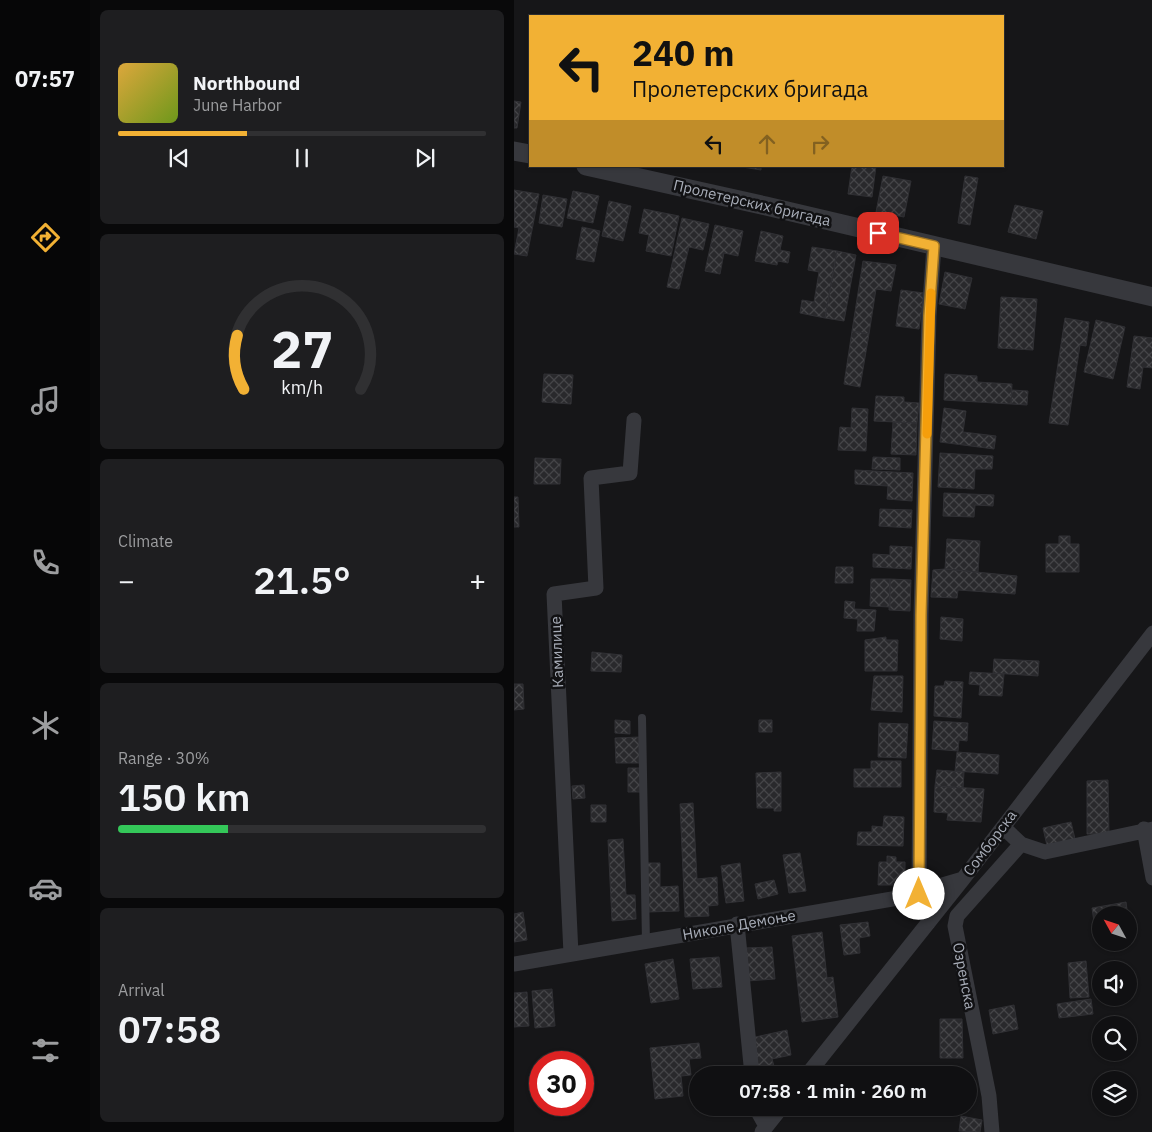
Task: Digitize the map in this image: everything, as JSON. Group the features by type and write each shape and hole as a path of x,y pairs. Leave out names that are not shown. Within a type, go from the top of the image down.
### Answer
{"street":[{"path":"514,150 529,154"},
{"name":"Пролетерских бригада","path":"590,167 766,206 1152,297"},
{"path":"929,922 919,894 921,615 929,316 934,246"},
{"name":"Камилице","path":"571,954 554,594 596,588 591,478 630,473 634,420"},
{"name":"Сомборска","path":"814,1066 963,879 1152,633"},
{"path":"1003,826 1021,844 1046,852 1148,829 1152,878"},
{"name":"Озренска","path":"992,1132 989,1096 955,926 957,916 1021,844"},
{"name":"Николе Демоње","path":"514,964 646,943 736,924 919,894 963,879"},
{"path":"736,924 751,1066"},
{"path":"759,1116 764,1129"},
{"path":"764,1129 775,1116"}],"lane":[{"path":"642,718 646,943"}],"building":[{"path":"514,101 521,102 517,128 514,128"},
{"path":"742,167 761,167 761,170"},
{"path":"852,167 876,167 872,197 848,194"},
{"path":"883,176 911,181 904,217 876,212"},
{"path":"965,176 978,178 970,225 958,223"},
{"path":"514,190 539,194 527,256 514,254 519,228 514,227"},
{"path":"573,191 599,196 593,223 567,218"},
{"path":"543,195 567,199 562,227 539,223"},
{"path":"609,201 631,206 623,241 602,236"},
{"path":"1015,205 1043,211 1036,239 1008,232"},
{"path":"644,209 679,216 671,256 646,251 649,235 639,233"},
{"path":"682,218 709,224 703,250 689,247 679,289 667,287"},
{"path":"715,225 743,231 738,256 724,253 720,274 705,271"},
{"path":"582,227 600,231 594,262 576,259"},
{"path":"761,231 783,236 780,250 790,252 788,263 778,261 777,265 755,261"},
{"path":"812,247 837,251 825,318 800,313 802,300 814,302 819,272 808,270"},
{"path":"837,251 856,255 844,321 825,318"},
{"path":"863,261 896,265 891,291 876,289 869,334 852,331"},
{"path":"945,272 972,278 965,309 939,304"},
{"path":"901,290 924,293 919,329 896,326"},
{"path":"1001,297 1037,299 1033,350 998,348"},
{"path":"1065,318 1089,322 1086,346 1080,345 1068,425 1049,423"},
{"path":"1096,320 1125,327 1113,379 1084,372"},
{"path":"852,331 869,334 860,387 844,384"},
{"path":"1134,336 1153,338 1153,368 1143,367 1140,389 1127,387"},
{"path":"544,374 573,375 571,404 542,402"},
{"path":"945,374 977,376 977,382 1012,384 1011,404 944,400"},
{"path":"1012,390 1028,391 1027,405 1011,404"},
{"path":"876,396 904,397 904,402 919,403 917,423 874,421"},
{"path":"852,408 868,409 866,451 838,450 840,427 851,428"},
{"path":"944,408 966,411 963,432 996,436 994,449 940,442"},
{"path":"893,422 917,423 916,455 891,454"},
{"path":"940,453 993,456 992,469 975,469 974,489 938,487"},
{"path":"873,457 900,458 900,470 872,469"},
{"path":"535,458 561,459 560,484 534,484"},
{"path":"855,470 913,473 912,501 887,499 888,486 855,484"},
{"path":"944,493 994,495 993,506 975,505 974,517 943,516"},
{"path":"514,497 518,497 519,527 514,527"},
{"path":"880,509 912,510 911,528 879,526"},
{"path":"1059,536 1070,536 1070,544 1079,544 1079,572 1046,572 1046,544 1059,544"},
{"path":"947,539 980,541 978,572 945,569"},
{"path":"890,546 912,547 911,569 873,567 873,554 890,555"},
{"path":"836,567 853,567 853,583 835,583"},
{"path":"945,569 1017,576 1015,594 958,590 957,598 931,597 933,570"},
{"path":"871,579 890,579 890,607 870,606"},
{"path":"890,579 911,580 910,611 889,610"},
{"path":"845,601 855,602 854,609 876,610 874,631 857,631 858,619 844,618"},
{"path":"941,617 963,619 962,641 940,639"},
{"path":"886,637 886,640 898,640 897,671 865,671 865,640"},
{"path":"592,652 622,655 621,672 591,671"},
{"path":"994,659 1039,661 1038,676 993,673"},
{"path":"970,672 1004,674 1002,696 979,695 980,685 969,684"},
{"path":"874,676 903,676 902,712 871,710"},
{"path":"945,681 963,682 961,718 934,716 935,686 944,686"},
{"path":"514,684 523,684 524,709 514,710"},
{"path":"615,720 630,721 630,734 615,733"},
{"path":"759,720 772,720 772,732 759,732"},
{"path":"934,721 968,723 967,741 959,740 958,751 932,749"},
{"path":"879,723 908,724 906,758 878,757"},
{"path":"640,737 640,763 616,763 615,738"},
{"path":"957,752 999,755 998,774 955,771"},
{"path":"871,761 901,761 901,787 854,787 854,769 871,769"},
{"path":"628,768 641,768 641,792 628,792"},
{"path":"937,770 964,772 963,788 935,786"},
{"path":"781,772 781,811 774,811 774,808 757,808 756,773"},
{"path":"1108,780 1109,834 1087,834 1087,781"},
{"path":"584,785 585,798 573,799 572,786"},
{"path":"935,786 984,789 981,822 947,820 948,813 934,812"},
{"path":"693,803 697,879 717,877 718,905 708,906 709,916 685,917 680,804"},
{"path":"591,805 606,805 606,822 591,822"},
{"path":"884,816 904,817 903,846 857,845 858,832 872,832 872,826 883,827"},
{"path":"1071,822 1076,843 1048,850 1043,828"},
{"path":"623,839 626,895 635,895 636,919 612,921 608,840"},
{"path":"800,853 806,891 789,893 783,855"},
{"path":"887,856 896,857 896,862 905,862 905,885 878,885 879,862 887,862"},
{"path":"647,863 660,863 660,887 678,886 679,911 648,912"},
{"path":"740,863 744,901 726,903 721,866"},
{"path":"774,880 778,894 758,899 755,884"},
{"path":"1126,902 1127,906 1103,906"},
{"path":"523,912 527,940 514,942 514,914"},
{"path":"868,922 870,936 859,938 860,953 844,955 840,925"},
{"path":"822,932 827,978 833,977 838,1017 802,1022 792,936"},
{"path":"772,947 775,979 747,981 745,948"},
{"path":"719,957 722,987 693,989 690,959"},
{"path":"673,959 679,999 651,1003 645,964"},
{"path":"1086,961 1089,997 1070,998 1068,963"},
{"path":"552,989 555,1026 535,1028 532,991"},
{"path":"527,992 529,1026 514,1027 514,993"},
{"path":"1091,999 1093,1014 1059,1018 1057,1004"},
{"path":"1014,1005 1018,1029 993,1034 989,1010"},
{"path":"940,1019 962,1019 963,1058 940,1058"},
{"path":"787,1030 791,1055 772,1059 774,1066 756,1066 751,1038"},
{"path":"699,1043 701,1058 689,1059 689,1075 681,1076 683,1096 655,1099 650,1048"},
{"path":"961,1116 982,1120 980,1132 959,1131"}],"slow traffic":[{"path":"927,434 931,293"}],"route":[{"path":"878,233 934,246 929,316 930,358 921,615 919,894"}]}
